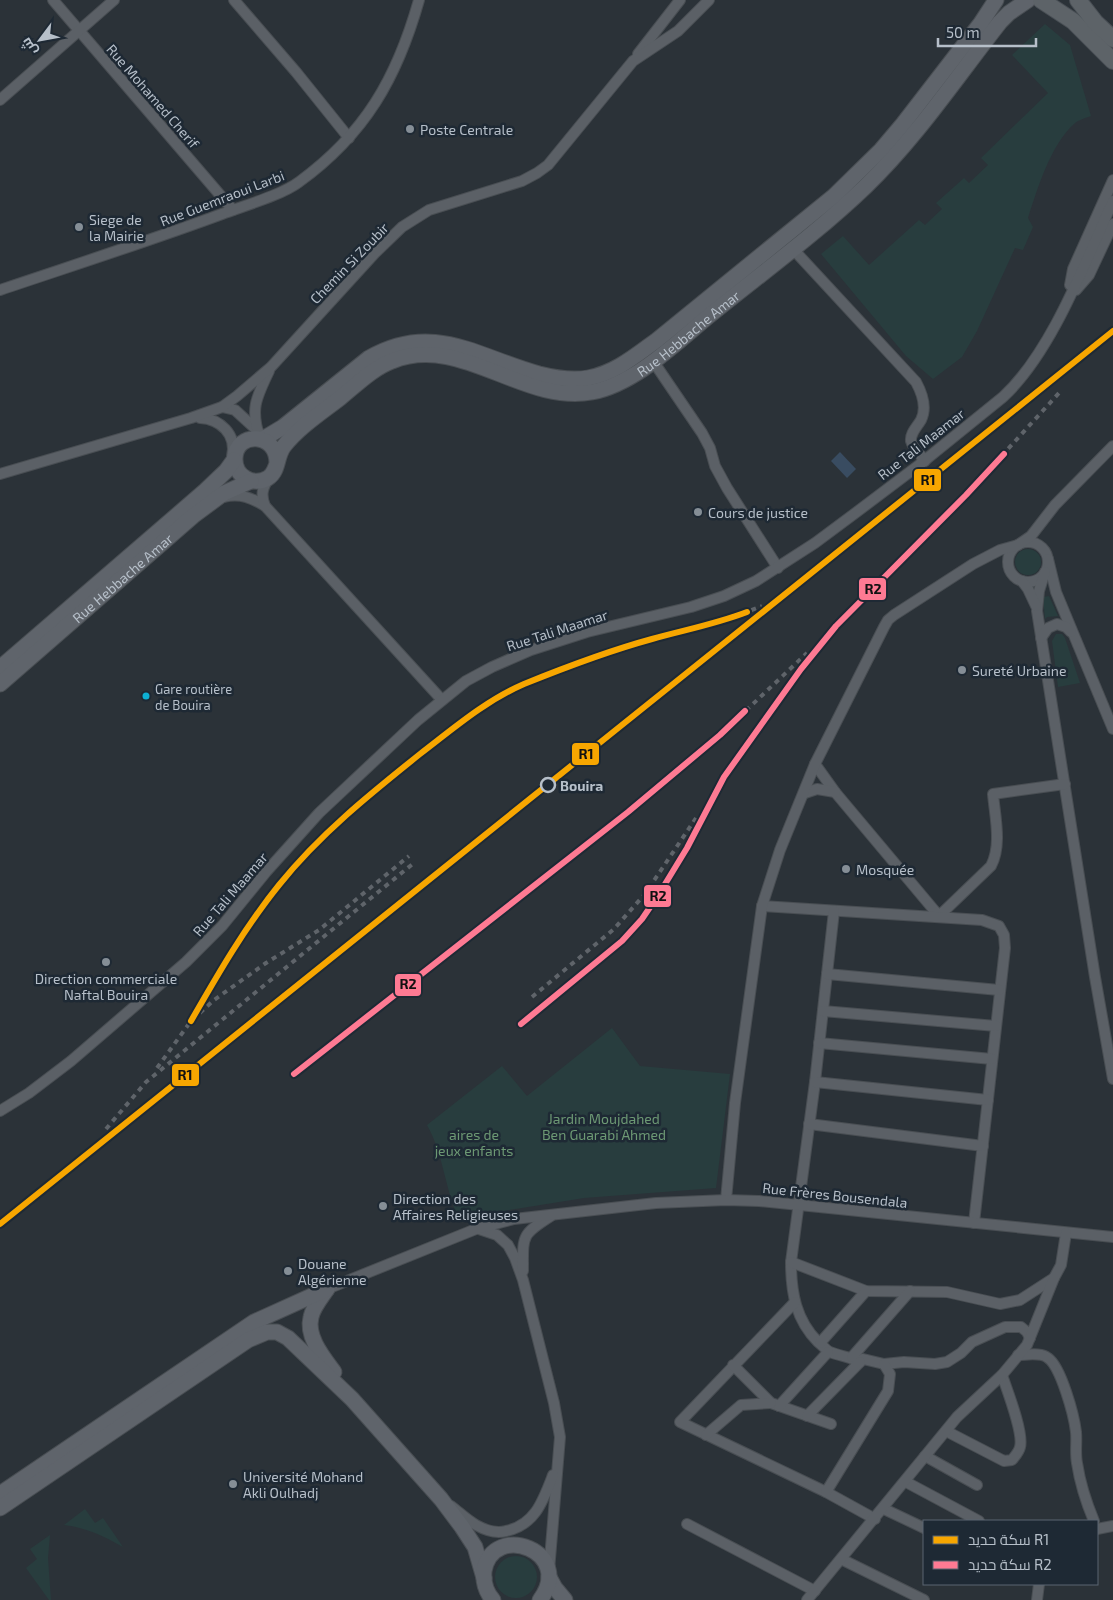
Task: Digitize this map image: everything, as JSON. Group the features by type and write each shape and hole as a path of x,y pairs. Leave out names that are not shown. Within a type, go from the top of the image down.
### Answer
{"main road":[{"name":"Rue Hebbache Amar","path":"260,436 284,427 369,358 384,350 402,344 419,341 439,342 462,347 532,372 571,380 588,378 608,372 626,362 657,340 819,208 856,175 903,124 981,24 996,0"},
{"name":"Rue Hebbache Amar","path":"274,469 282,449 300,431 363,379 391,361 409,356 433,355 473,364 546,390 567,394 589,393 610,388 631,377 837,212 866,186 891,160 1000,22 1008,13 1028,0"},
{"path":"1041,0 1073,21 1113,61"},
{"path":"1078,0 1090,16 1110,36"},
{"path":"260,436 270,443 277,455 274,469 266,479 251,481 239,474 232,457 238,448 248,440 260,436"},
{"name":"Rue Hebbache Amar","path":"0,668 205,491 232,457"},
{"name":"Rue Hebbache Amar","path":"0,684 193,516 212,501 251,481"},
{"path":"327,1289 317,1303 310,1318 311,1330 316,1344 352,1399"},
{"path":"0,1494 254,1322 327,1289"},
{"path":"0,1508 230,1351 258,1334 277,1332 288,1338 352,1399 441,1499 475,1547 485,1588 493,1600"},
{"path":"485,1588 485,1569 493,1554 507,1546 524,1545 539,1554 548,1568 548,1585 540,1600"},
{"path":"549,1576 555,1588 565,1600"}],"street":[{"name":"Rue Mohamed Cherif","path":"52,0 233,210"},
{"path":"0,100 114,0"},
{"path":"234,0 296,72 349,138"},
{"name":"Rue Guemraoui Larbi","path":"0,290 110,254 233,210 297,184 332,156 365,119 396,67 410,31 419,0"},
{"path":"633,61 680,0"},
{"name":"Chemin Si Zoubir","path":"227,408 237,396 271,367 375,252 402,227 428,210 522,181 548,165 633,61 678,30 709,0"},
{"path":"1068,298 1073,269 1113,180"},
{"name":"Rue Tali Maamar","path":"0,1111 70,1061 186,962 222,926 266,872 320,813 418,720 466,681 531,650 587,632 690,607 724,596 756,581 815,543 925,461 1016,385 1041,348 1068,298 1113,201"},
{"path":"1068,298 1089,276 1113,224"},
{"path":"792,248 916,382 922,394 923,407 922,418 911,436 911,443 925,461"},
{"path":"653,361 702,433 710,448 715,466 727,488 778,568"},
{"path":"260,436 254,414 256,400 271,367"},
{"path":"0,474 227,408 240,414 260,436"},
{"path":"227,408 232,457"},
{"path":"191,418 210,419 222,425 228,432"},
{"path":"1037,611 1028,589 1012,573 1009,567 1010,554 1018,545 1031,536 1055,505 1113,446"},
{"path":"265,506 262,493 263,486 274,469"},
{"path":"212,501 242,495 251,497 265,506 442,700"},
{"path":"1045,520 1044,539 1055,590 1113,730"},
{"path":"726,1200 735,1103 762,906 780,850 805,793 815,764 888,620 983,558 1000,550 1030,542 1037,543 1047,556 1046,572 1038,591 1037,611 1113,1079"},
{"path":"983,558 996,559 1009,567"},
{"path":"1022,581 1035,580 1046,572"},
{"path":"1038,591 1044,583 1048,583 1055,590"},
{"path":"1041,638 1048,628 1057,624 1066,627 1071,632"},
{"path":"815,764 835,792 939,916"},
{"path":"939,916 991,866 996,857 997,846 993,794 1065,784"},
{"path":"805,793 817,789 835,792"},
{"path":"762,906 939,916 982,920 999,926 1004,935 1005,948 974,1223"},
{"path":"834,911 815,1082 791,1262 791,1288 803,1322 810,1334 828,1352 856,1360 863,1359 884,1364 904,1362 935,1364 946,1362 961,1353 972,1342 1005,1327 1021,1327 1030,1338"},
{"path":"827,974 999,990"},
{"path":"823,1011 996,1026"},
{"path":"819,1043 992,1059"},
{"path":"815,1082 988,1100"},
{"path":"809,1124 983,1146"},
{"name":"Rue Frères Bousendala","path":"327,1289 476,1229 514,1219 656,1203 726,1200 759,1201 1113,1237"},
{"path":"523,1280 523,1242 534,1226 554,1214"},
{"path":"476,1229 497,1235 508,1245 516,1258 554,1403 560,1437 549,1576"},
{"path":"807,1600 884,1509 946,1431 970,1404 1002,1374 1027,1345 1061,1265 1066,1233"},
{"path":"791,1262 866,1290 947,1292 1000,1304 1020,1300 1054,1278"},
{"path":"820,1343 866,1290"},
{"path":"807,1416 856,1360 910,1291"},
{"path":"795,1302 680,1422 826,1492 875,1519"},
{"path":"775,1405 828,1352"},
{"path":"1018,1355 1036,1354 1047,1356 1056,1366 1070,1405 1076,1432 1076,1461 1084,1496 1094,1520"},
{"path":"826,1492 885,1398 890,1382 890,1374 884,1364"},
{"path":"733,1366 775,1405"},
{"path":"946,1431 1004,1461 1012,1460 1020,1450 1020,1432 1002,1374"},
{"path":"706,1435 741,1405 775,1405 831,1424"},
{"path":"925,1456 977,1485"},
{"path":"441,1499 476,1525 490,1531 514,1530 525,1525 535,1514 557,1465"},
{"path":"906,1482 977,1520"},
{"path":"884,1509 923,1528"},
{"path":"687,1524 815,1591"},
{"path":"1098,1529 1113,1526"},
{"path":"842,1559 924,1600"},
{"path":"1037,1600 1039,1585"}],"green space":[{"path":"1045,24 1070,45 1091,116 1076,123 1058,143 1040,181 1028,218 1033,227 1023,250 1015,248 977,331 962,357 933,379 906,356 821,254 843,236 869,265 919,220 925,225 942,209 936,203 964,178 969,183 988,165 981,158 1048,93 1012,55"},
{"path":"1028,549 1037,553 1041,562 1037,571 1028,575 1019,571 1015,562 1019,553"},
{"path":"1049,596 1058,616 1045,619 1043,597"},
{"path":"1056,634 1062,634 1065,638 1080,683 1058,687 1052,641"},
{"name":"Jardin Moujdahed Ben Guarabi Ahmed","path":"612,1028 640,1066 730,1074 716,1188 584,1198 485,1214 460,1222 437,1148 427,1125 502,1066 527,1096"},
{"path":"85,1509 95,1523 103,1518 123,1547 95,1533 64,1525"},
{"path":"50,1535 48,1558 51,1600 49,1600 26,1568 37,1559 30,1549"},
{"path":"520,1556 528,1559 534,1565 537,1577 534,1589 528,1595 512,1598 504,1595 498,1589 495,1573 498,1565 504,1559"}],"water":[{"path":"840,452 856,469 847,478 831,461"}],"railway":[{"path":"521,1024 622,941 642,919 687,848 724,777 801,669 836,626 966,495 1059,393"},
{"path":"191,1021 243,934 294,867 328,832 364,800 469,716 508,692 571,665 637,643 722,620 762,606"},
{"path":"294,1074 628,812 720,735 807,653"},
{"path":"532,997 614,929 645,894 696,818"},
{"path":"157,1068 191,1021 214,1000 266,963 319,930 409,856"},
{"path":"106,1129 146,1082 415,862"}],"rail line":[{"name":"R1","path":"0,1224 1113,331"},
{"name":"R2","path":"521,1024 622,941 642,919 687,848 724,777 801,669 836,626 1004,454"},
{"name":"R1","path":"191,1021 243,934 295,866 328,832 364,800 470,716 496,698 524,684 571,665 747,612"},
{"name":"R2","path":"294,1074 628,812 720,735 745,711"}],"place":[{"name":"Poste Centrale","path":"410,129"},
{"name":"Siege de la Mairie","path":"79,227"},
{"name":"Cours de justice","path":"698,512"},
{"name":"Sureté Urbaine","path":"962,670"},
{"name":"Gare routière de Bouira","path":"146,696"},
{"name":"Bouira","path":"548,785"},
{"name":"Mosquée","path":"846,869"},
{"name":"Direction commerciale Naftal Bouira","path":"106,962"},
{"name":"Direction des Affaires Religieuses","path":"383,1206"},
{"name":"Douane Algérienne","path":"288,1271"},
{"name":"Université Mohand Akli Oulhadj","path":"233,1484"}],"park label":[{"name":"aires de jeux enfants","path":"474,1142"}]}
